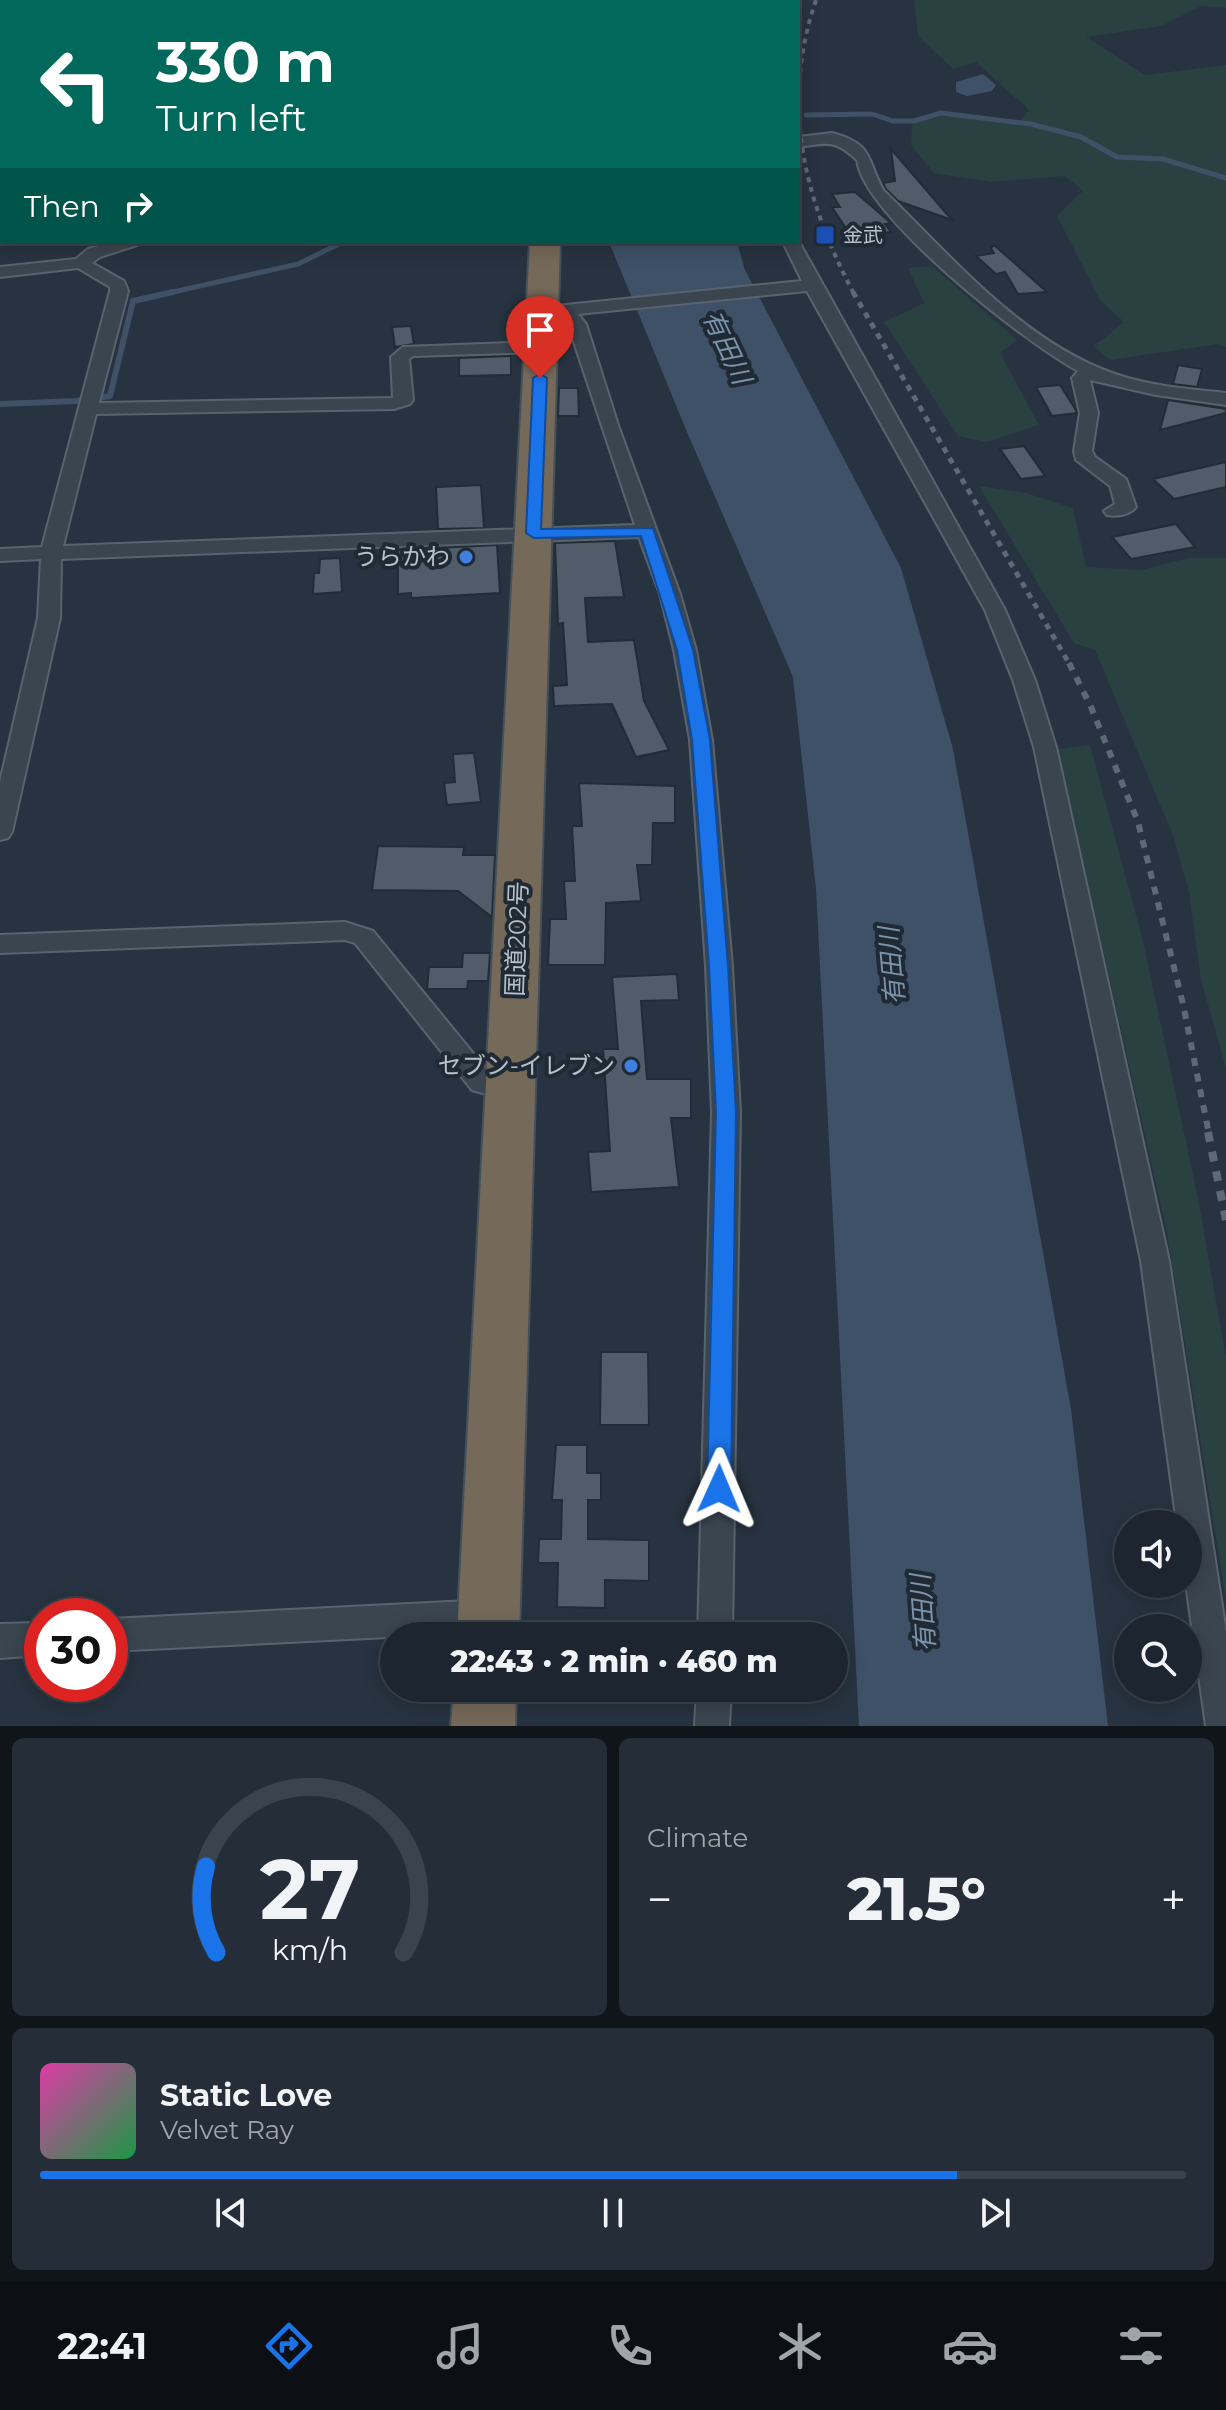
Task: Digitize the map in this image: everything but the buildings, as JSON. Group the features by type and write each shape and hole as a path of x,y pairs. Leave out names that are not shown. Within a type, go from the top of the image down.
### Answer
{"highway":[{"name":"国道202号","path":"488,1622 534,533 551,323 545,244"},
{"path":"483,1726 484,1702"}],"street":[{"path":"800,142 832,138 846,142 865,159 867,175 878,194 982,298 1015,325 1091,371 1135,385 1226,399"},
{"path":"0,272 81,263 94,253 124,244"},
{"path":"792,244 995,610 1024,680 1045,747 1155,1261 1223,1726"},
{"path":"0,832 49,618 51,553 119,291 118,285 81,263"},
{"path":"89,403 394,403 404,400 400,357 409,351 551,323 601,308 812,285"},
{"path":"551,323 577,324 685,650 701,740 719,966 726,1112 715,1622"},
{"path":"1091,371 1081,378 1089,413 1083,451 1086,460 1119,483 1126,507 1114,511"},
{"path":"0,555 647,531"},
{"path":"0,944 345,931 364,937 481,1083 511,1090"},
{"path":"128,1635 380,1629"},
{"path":"0,1641 24,1640"},
{"path":"712,1726 713,1702"}],"green space":[{"path":"914,0 1226,0 1226,8 1201,6 1161,26 1086,37 1145,75 1226,65 1226,347 1218,344 1110,360 1094,346 1124,322 1100,300 1057,216 1083,191 1065,176 991,182 934,173 911,145 912,125 935,116 1021,121 1029,110 976,62 953,69 918,36"},
{"path":"932,266 1017,340 1000,353 1039,425 987,442 958,436 884,322 924,303 908,268"},
{"path":"979,486 1026,493 1073,508 1086,567 1141,570 1188,558 1226,558 1226,1068 1201,980 1189,892 1174,838 1095,650 1074,643"},
{"path":"1090,745 1143,941 1198,1198 1226,1357 1226,1600 1167,1232 1057,749"}],"water":[{"path":"983,74 996,85 992,91 967,96 956,92 956,82"},
{"name":"有田川","path":"610,244 738,244 745,270 901,568 953,749 1071,1409 1108,1726 859,1726 816,889 793,677"}],"waterway":[{"path":"806,115 872,114 893,121 914,121 941,113 1031,124 1081,137 1117,157 1163,159 1226,178"},
{"path":"164,294 298,264 339,244"},
{"path":"0,404 77,401 110,396 133,301 173,292"}],"railway":[{"path":"800,77 805,39 816,0"},
{"path":"800,123 803,151 822,223 853,293"},
{"path":"853,293 1070,665"},
{"path":"1070,665 1091,707 1138,822 1183,1004 1209,1134"},
{"path":"1208,1132 1226,1220"}],"place":[{"name":"金武","path":"825,235"},
{"name":"うらかわ","path":"466,557"},
{"name":"セブン-イレブン","path":"631,1066"}],"route":[{"path":"540,378 534,533 647,531 670,594 685,650 701,740 719,966 726,1112 719,1489"}]}
